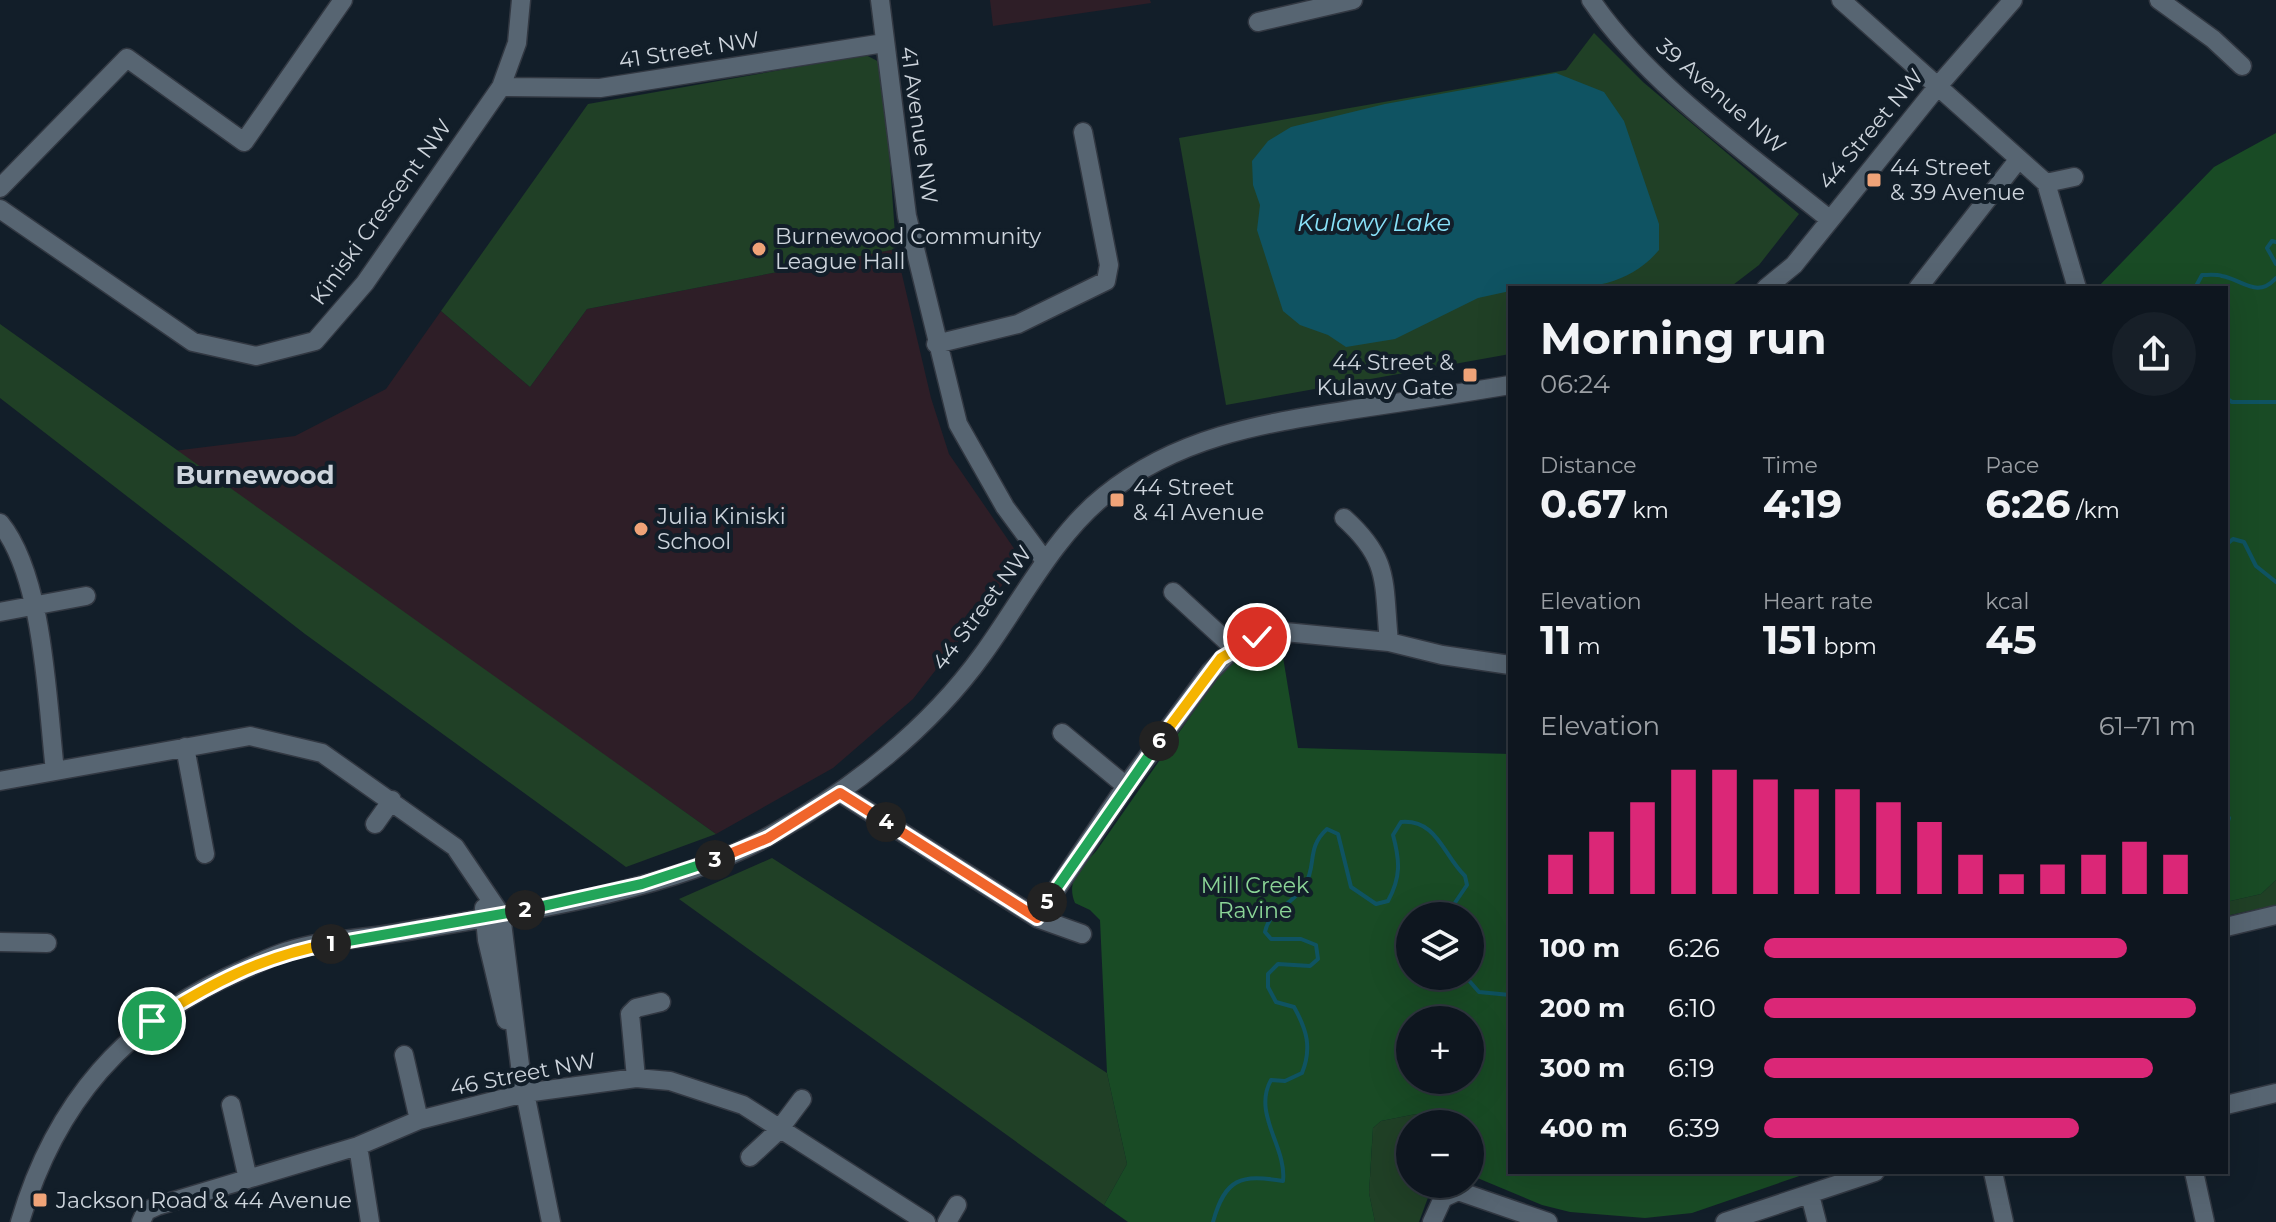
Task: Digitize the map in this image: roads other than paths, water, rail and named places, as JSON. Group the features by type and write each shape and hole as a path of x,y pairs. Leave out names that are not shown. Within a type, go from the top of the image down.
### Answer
{"street":[{"path":"0,188 127,58 244,142 343,0"},
{"name":"Kiniski Crescent NW","path":"0,209 193,342 256,356 315,341 365,283 501,87 517,43 521,0"},
{"name":"41 Avenue NW","path":"880,0 907,216 958,424 1005,507 1045,561"},
{"path":"1258,22 1353,0"},
{"name":"39 Avenue NW","path":"1591,0 1609,27 1690,105 1829,219"},
{"path":"1841,0 2046,183 2076,286"},
{"name":"44 Street NW","path":"1768,286 1794,265 1938,86 2013,0"},
{"path":"2159,0 2213,39 2242,66"},
{"name":"41 Street NW","path":"501,87 600,88 884,43"},
{"path":"936,344 1028,321 1106,281 1110,274 1083,132"},
{"path":"1920,286 2018,160"},
{"path":"2046,183 2074,177"},
{"name":"44 Street NW","path":"20,1222 31,1185 70,1108 92,1077 152,1021 206,987 288,951 492,917 698,868 768,838 840,793 916,729 980,658 1045,561 1103,497 1160,462 1216,435 1262,423 1508,385"},
{"path":"1344,518 1368,539 1377,553 1389,642"},
{"path":"0,523 13,538 35,607 55,771"},
{"path":"1173,592 1234,648"},
{"path":"0,612 86,596"},
{"path":"1037,918 1126,786 1210,672 1234,648 1257,637 1285,632 1389,642 1442,655 1508,665"},
{"path":"248,717 250,736"},
{"path":"1062,733 1126,786"},
{"path":"0,781 250,736 322,753 455,847 485,894 492,917 551,1222"},
{"path":"185,747 205,854"},
{"path":"840,793 1037,918 1082,934"},
{"path":"375,824 392,800"},
{"path":"2228,927 2276,915"},
{"path":"0,942 47,943"},
{"path":"636,1078 630,1014 636,1008 661,1002"},
{"path":"404,1055 419,1120"},
{"name":"46 Street NW","path":"143,1217 248,1179 358,1146 419,1120 525,1093 636,1078 670,1081 743,1105 778,1131 926,1222"},
{"path":"2228,1105 2276,1093"},
{"path":"750,1157 778,1131 802,1099"},
{"path":"231,1105 248,1179"},
{"path":"358,1146 370,1222"},
{"path":"1725,1222 1869,1174"},
{"path":"1993,1174 2004,1222"},
{"path":"2194,1174 2205,1222"},
{"path":"1432,1222 1440,1203 1454,1191 1471,1193 1548,1222"},
{"path":"1810,1195 1817,1222"},
{"path":"947,1222 957,1205"}],"water":[{"name":"Kulawy Lake","path":"1556,73 1604,92 1624,121 1659,224 1659,250 1644,265 1609,282 1590,286 1508,286 1508,291 1478,298 1395,339 1346,347 1328,335 1300,325 1283,311 1257,230 1260,205 1253,185 1252,161 1268,141 1291,127 1385,104"}],"waterway":[{"path":"2276,242 2272,241 2267,248 2276,264"},
{"path":"2196,286 2202,275 2220,275 2256,288 2276,278"},
{"path":"2228,399 2232,402 2276,402"},
{"path":"2228,543 2233,539 2244,542 2256,566 2276,582"},
{"path":"2228,816 2228,821"},
{"path":"1213,1222 1223,1196 1237,1182 1256,1178 1283,1181 1283,1168 1265,1105 1266,1093 1271,1080 1285,1081 1302,1073 1307,1047 1305,1031 1294,1007 1276,1002 1268,987 1268,974 1278,964 1310,966 1318,959 1316,945 1301,939 1271,939 1265,932 1271,918 1305,885 1316,843 1321,836 1327,829 1338,834 1351,887 1376,904 1388,901 1397,876 1398,861 1393,835 1401,822 1423,826 1438,840 1465,876 1467,885 1455,902"},
{"path":"1477,990 1508,995"}],"place":[{"name":"44 Street & 39 Avenue","path":"1874,180"},
{"name":"Burnewood Community League Hall","path":"759,249"},
{"name":"44 Street & Kulawy Gate","path":"1470,375"},
{"name":"44 Street & 41 Avenue","path":"1117,500"},
{"name":"Julia Kiniski School","path":"641,529"},
{"name":"Jackson Road & 44 Avenue","path":"40,1200"}],"district":[{"name":"Burnewood","path":"255,475"}],"park label":[{"name":"Mill Creek Ravine","path":"1255,898"}]}
